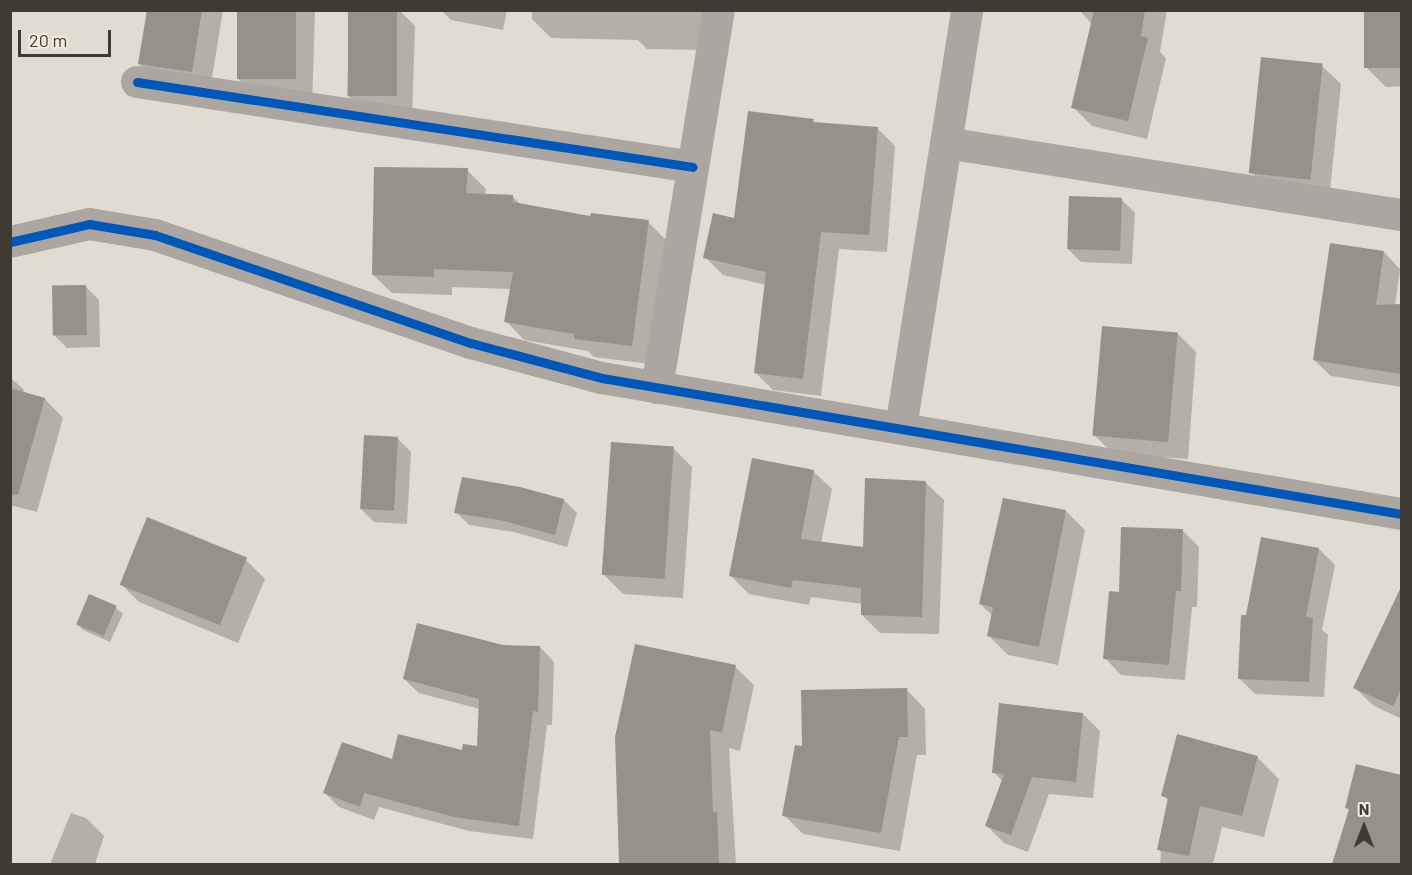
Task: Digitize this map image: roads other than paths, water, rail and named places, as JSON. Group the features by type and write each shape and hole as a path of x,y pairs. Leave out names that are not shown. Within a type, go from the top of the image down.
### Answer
{"street":[{"path":"657,388 719,10"},
{"path":"901,428 968,10"},
{"path":"137,82 693,167"},
{"path":"946,143 1401,215"},
{"path":"10,242 89,224 155,236 471,343 602,378 1401,514"}]}
